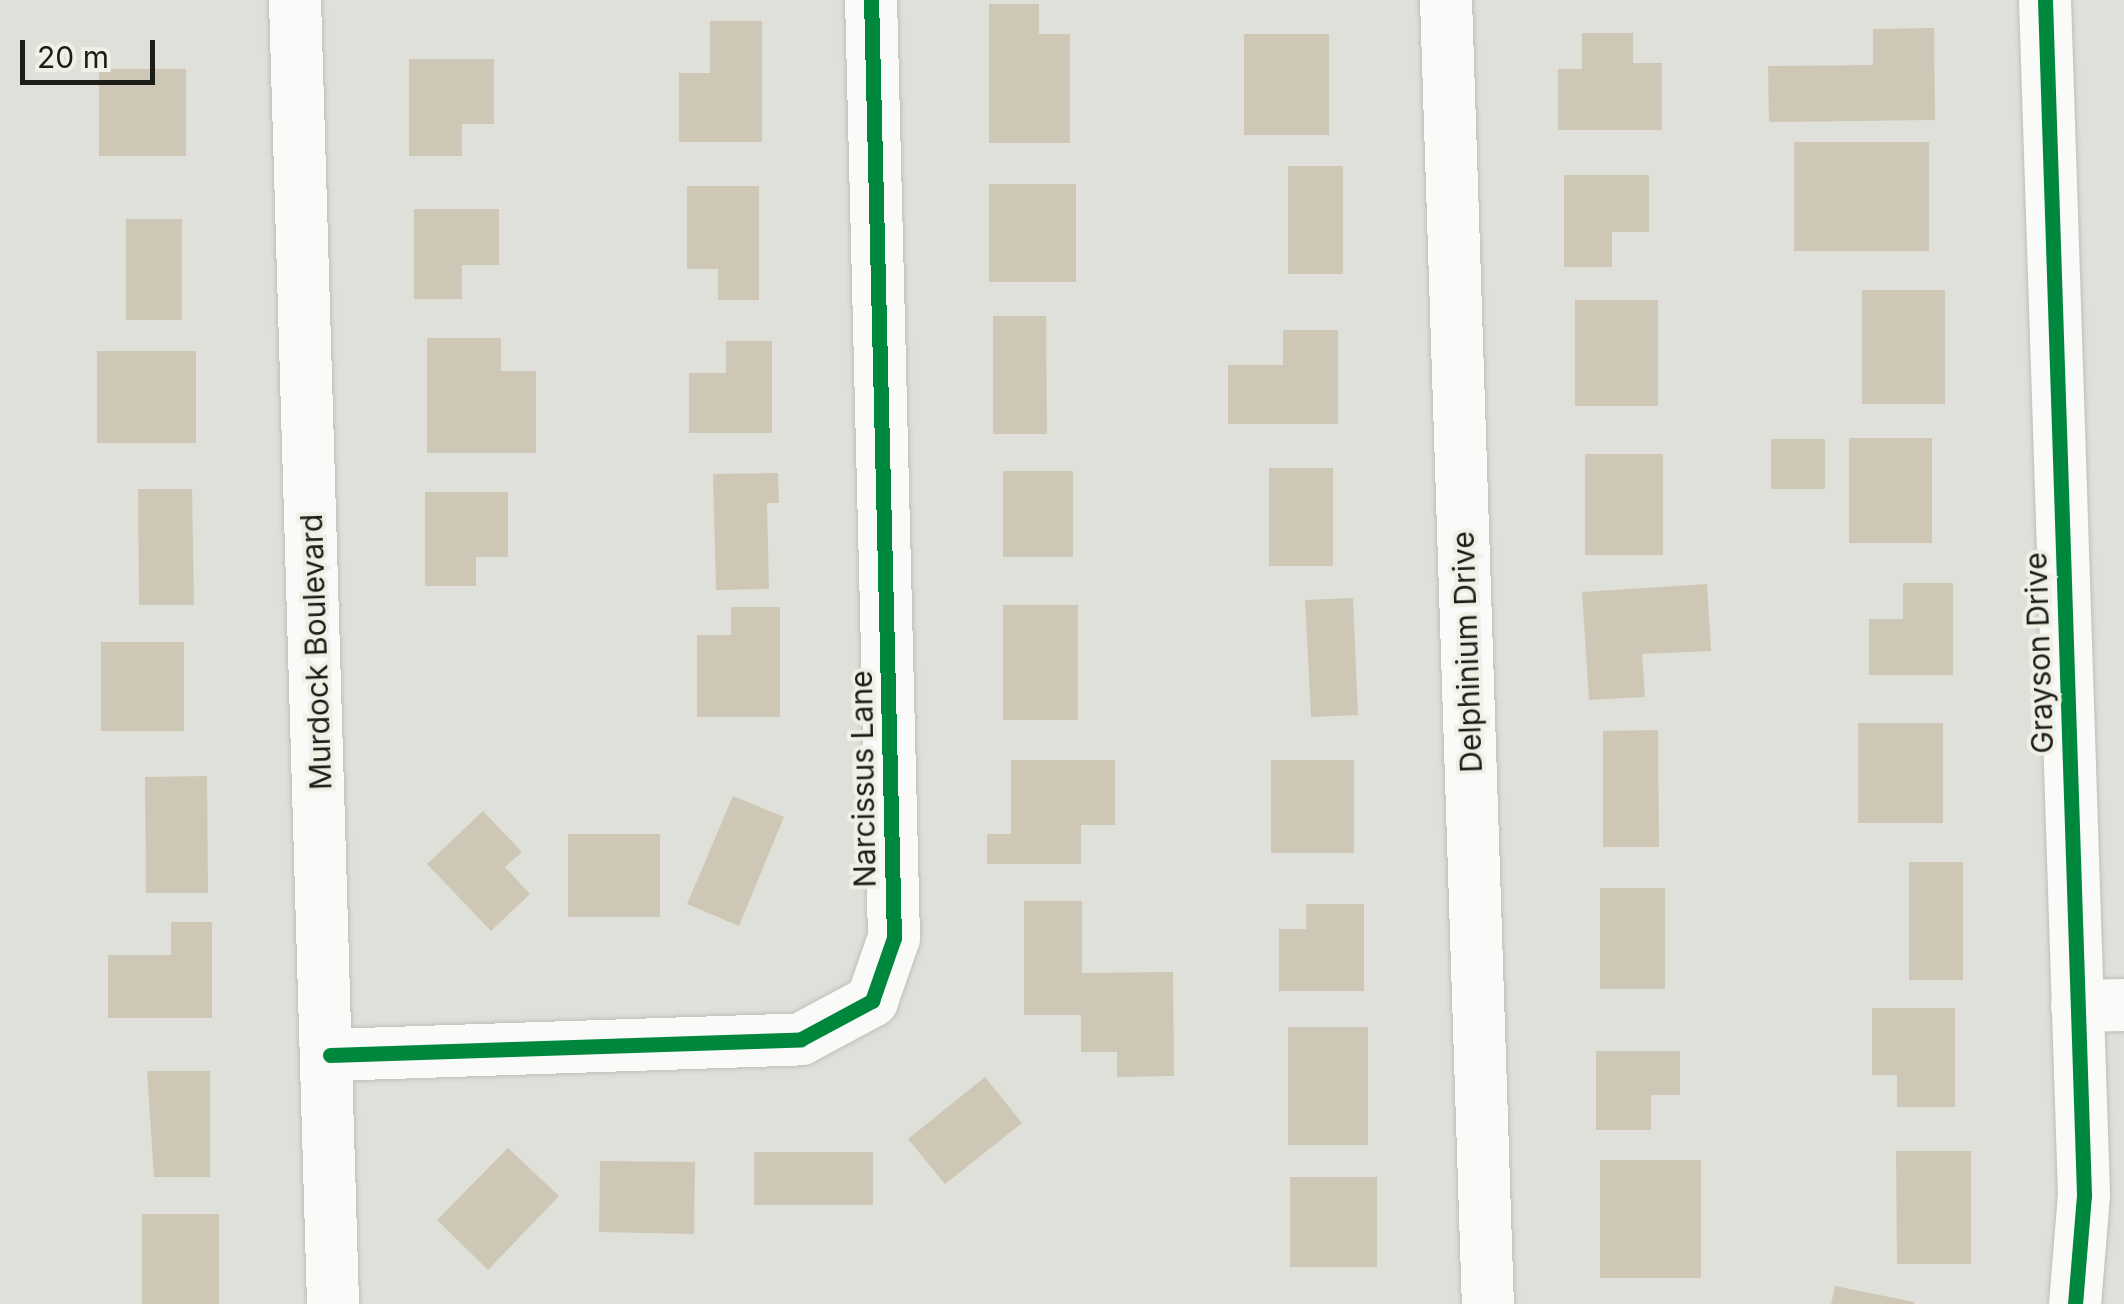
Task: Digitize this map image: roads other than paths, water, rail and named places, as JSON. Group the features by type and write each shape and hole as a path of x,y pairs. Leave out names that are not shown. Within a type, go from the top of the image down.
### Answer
{"street":[{"name":"Murdock Boulevard","path":"295,0 330,1055 333,1304"},
{"name":"Narcissus Lane","path":"330,1055 801,1039 872,1000 894,938 870,0"},
{"name":"Delphinium Drive","path":"1446,0 1488,1304"},
{"name":"Grayson Drive","path":"2045,0 2101,1005 2075,1304"}]}
